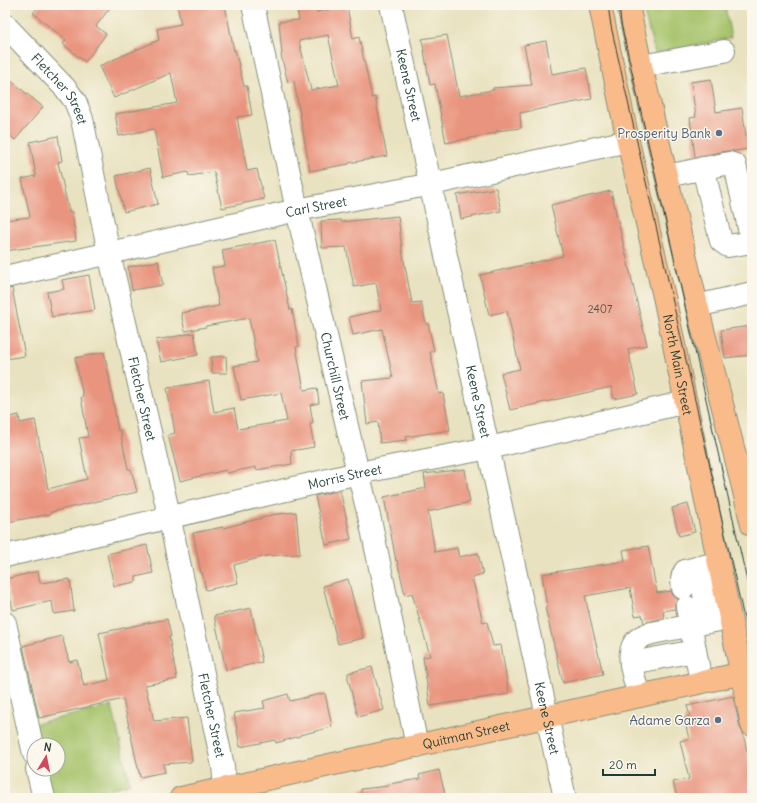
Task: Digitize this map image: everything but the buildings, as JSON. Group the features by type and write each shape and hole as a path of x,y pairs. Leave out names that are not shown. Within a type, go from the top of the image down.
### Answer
{"main road":[{"name":"North Main Street","path":"600,5 628,141 665,301 686,402 709,565 700,612 747,672 752,725"},
{"path":"628,5 697,306 752,525"},
{"name":"Quitman Street","path":"181,798 226,793 417,746 747,672"}],"street":[{"name":"Churchill Street","path":"253,5 297,210 371,524 417,746"},
{"name":"Keene Street","path":"391,5 432,184 546,717 565,798"},
{"name":"Fletcher Street","path":"5,25 66,89 75,101 82,119 109,253 170,517 223,766 226,793"},
{"path":"642,66 724,51"},
{"name":"Carl Street","path":"5,276 297,210 432,184 628,141"},
{"path":"667,176 703,168 729,163 735,165 752,242 728,246 721,241 703,168"},
{"path":"697,306 752,293"},
{"name":"Morris Street","path":"5,556 358,473 489,448 686,402"},
{"path":"701,682 694,651 700,612 682,579 685,571 709,565"},
{"path":"638,696 631,663 631,650 636,641 640,637 700,612"},
{"path":"5,623 30,737"},
{"path":"631,663 694,651"},
{"path":"39,777 44,798"}],"green space":[{"path":"642,5 725,5 731,38 655,53"},
{"path":"112,706 130,784 68,798 51,798 46,777 66,777 66,737 37,737 34,724"}],"tram line":[{"path":"608,5 611,26 752,654"},
{"path":"619,5 621,23 752,603"}],"place":[{"name":"Prosperity Bank","path":"719,133"},
{"name":"Adame Garza","path":"718,720"}]}
